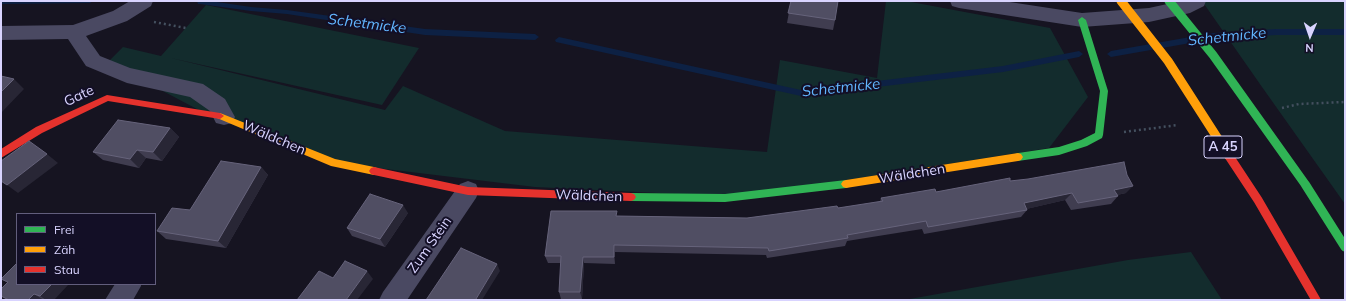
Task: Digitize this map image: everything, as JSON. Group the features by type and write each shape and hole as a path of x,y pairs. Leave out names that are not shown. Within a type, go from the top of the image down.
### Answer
{"main road":[{"name":"A 45","path":"1121,1 1168,62 1258,200 1316,300"},
{"path":"1169,1 1213,55 1304,184 1345,246"},
{"name":"Wäldchen","path":"224,117 334,163 468,191 606,197 725,198 816,189 1059,151 1084,143 1099,135 1104,91 1082,20"},
{"name":"Gate","path":"1,154 39,130 107,98 224,117"}],"street":[{"path":"1,33 73,32 95,26 114,18 144,1"},
{"path":"959,1 1082,20 1149,15 1183,8 1198,1"},
{"name":"Wäldchen","path":"73,32 93,61 127,74 196,90 218,105 224,117"},
{"name":"Zum Stein","path":"392,300 468,191"}],"green space":[{"path":"886,1 906,1 1050,28 1088,97 1049,148 739,197 535,187 336,163 212,117 108,62 123,47 161,56 206,5 419,48 382,105 171,58 385,110 403,86 505,131 767,152 780,60 877,78"},
{"path":"1202,1 1345,1 1345,204 1262,87"},
{"path":"1191,252 1222,300 904,300 1128,260"}],"building":[{"path":"791,1 838,1 835,20 788,13"},
{"path":"1,76 14,79 1,92"},
{"path":"118,120 170,128 153,152 137,150 130,159 93,152"},
{"path":"29,141 47,154 7,185 1,181 1,161"},
{"path":"221,161 261,167 218,241 157,231 172,208 190,210"},
{"path":"1124,162 1127,175 1133,186 1114,190 1118,196 1078,203 1072,193 1024,203 1027,210 928,227 926,221 847,235 848,238 769,251 768,248 614,245 614,257 583,257 580,292 559,292 561,256 545,256 551,211 617,211 616,216 747,218 837,206 838,208 883,201 881,198 935,189 936,192 1010,178 1010,181 1028,179"},
{"path":"370,194 403,205 380,239 347,228"},
{"path":"461,248 497,264 476,299 477,300 426,300"},
{"path":"345,261 367,271 346,300 297,300 319,271 333,278"},
{"path":"16,264 16,285 51,285 40,296 34,294 28,300 9,300 1,296 1,289 8,282 1,279"}],"waterway":[{"name":"Schetmicke","path":"1,2 90,1"},
{"name":"Schetmicke","path":"200,2 287,12 425,32 535,37"},
{"name":"Schetmicke","path":"1111,54 1213,36 1276,32 1345,32"},
{"name":"Schetmicke","path":"559,40 801,93 1003,69 1079,54"}],"traffic: fast":[{"path":"1169,1 1213,55 1305,184 1345,247"},
{"path":"1018,157 1059,151 1084,143 1099,135 1104,91 1082,20"},
{"path":"631,197 725,198 846,184"}],"traffic: slow":[{"path":"1121,1 1168,61 1229,156"},
{"path":"220,116 334,163 374,171"},
{"path":"846,184 1018,157"}],"traffic: jam":[{"path":"1,154 39,130 107,98 220,116"},
{"path":"1229,156 1258,200 1316,300"},
{"path":"374,171 468,191 631,197"}]}
